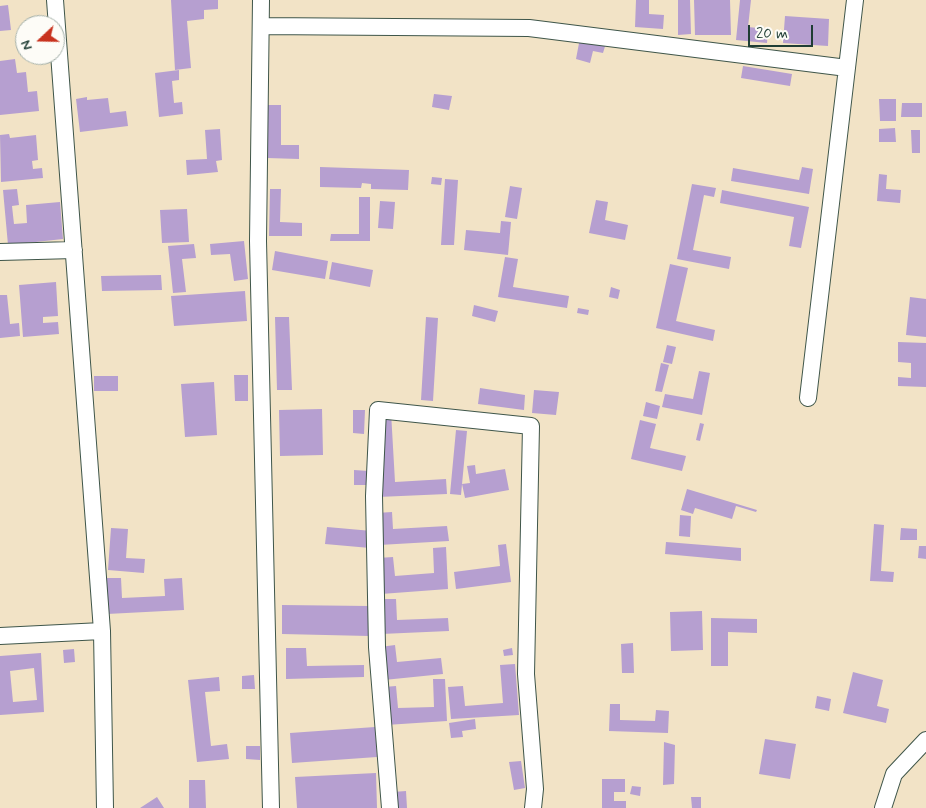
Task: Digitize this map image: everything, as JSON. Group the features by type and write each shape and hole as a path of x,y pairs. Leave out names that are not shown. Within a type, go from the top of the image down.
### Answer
{"street":[{"path":"55,0 102,631 105,808"},
{"path":"261,0 258,241 270,808"},
{"path":"808,398 855,0"},
{"path":"261,26 529,28 847,68"},
{"path":"0,252 74,250"},
{"path":"390,808 376,647 374,496 378,410 531,426 526,674 535,789 533,808"},
{"path":"0,636 102,631"},
{"path":"883,808 894,774 926,740"}],"building":[{"path":"171,0 218,0 218,9 204,10 204,19 187,21 191,68 175,70"},
{"path":"636,0 649,0 649,14 664,15 663,29 635,27"},
{"path":"678,0 690,0 691,34 678,35"},
{"path":"694,0 730,0 731,35 695,35"},
{"path":"740,0 751,0 748,27 768,29 767,43 736,40"},
{"path":"8,5 11,30 0,31 0,6"},
{"path":"785,16 829,19 828,46 783,43"},
{"path":"580,38 606,43 603,53 593,51 590,63 576,59"},
{"path":"15,59 17,73 26,72 28,92 37,91 39,111 0,115 0,61"},
{"path":"743,66 792,74 790,86 741,78"},
{"path":"179,70 179,80 172,81 174,103 182,102 183,114 159,117 155,73"},
{"path":"434,94 452,96 449,110 432,107"},
{"path":"87,97 87,100 108,98 110,113 126,111 128,126 80,132 76,99"},
{"path":"879,99 896,99 896,121 880,121"},
{"path":"902,103 922,103 922,117 901,117"},
{"path":"267,105 281,105 281,145 299,145 299,159 267,158"},
{"path":"895,128 896,142 879,142 879,129"},
{"path":"220,129 222,160 216,161 218,172 187,175 186,160 207,159 205,130"},
{"path":"911,130 920,130 920,153 912,153"},
{"path":"9,134 10,138 36,135 38,160 32,161 33,169 42,168 43,178 1,182 0,135"},
{"path":"320,167 409,170 408,190 371,189 371,184 362,183 361,188 320,187"},
{"path":"802,167 813,169 809,194 731,181 733,168 799,180"},
{"path":"879,174 887,175 886,189 901,190 900,203 877,201"},
{"path":"432,177 442,178 441,185 431,184"},
{"path":"445,179 458,180 454,245 441,245"},
{"path":"692,184 716,188 714,197 704,195 693,250 731,257 729,269 677,259"},
{"path":"510,186 522,188 517,219 505,217"},
{"path":"17,189 19,205 12,206 14,224 27,223 26,205 60,202 63,239 8,245 3,190"},
{"path":"270,189 281,189 280,222 302,223 302,236 269,236"},
{"path":"722,190 809,207 801,248 789,246 794,217 720,203"},
{"path":"359,197 370,197 370,241 330,241 331,234 359,234"},
{"path":"596,200 608,202 605,220 628,225 625,240 589,233"},
{"path":"380,201 395,202 393,229 378,228"},
{"path":"187,209 189,242 162,243 160,210"},
{"path":"501,221 511,222 508,255 464,250 466,230 500,233"},
{"path":"244,241 248,279 234,281 230,254 211,255 210,244"},
{"path":"194,244 196,258 182,259 186,292 173,293 168,246"},
{"path":"275,251 328,261 325,279 272,270"},
{"path":"505,257 518,259 513,287 569,296 567,308 498,297"},
{"path":"332,262 373,270 370,287 329,279"},
{"path":"670,264 688,268 676,321 715,330 713,341 656,328"},
{"path":"161,275 162,290 102,291 101,276"},
{"path":"56,282 58,316 43,317 43,323 58,322 59,334 23,337 19,285"},
{"path":"611,287 620,290 618,299 609,297"},
{"path":"245,291 247,321 174,326 171,296"},
{"path":"0,295 7,295 10,324 19,323 20,336 0,338"},
{"path":"910,297 926,299 926,337 906,335"},
{"path":"474,305 498,311 495,322 472,316"},
{"path":"578,308 589,310 588,315 577,313"},
{"path":"275,317 289,317 292,390 277,390"},
{"path":"426,317 438,318 433,401 421,400"},
{"path":"898,342 926,343 926,387 898,386 898,377 911,378 911,363 898,362"},
{"path":"667,345 676,347 672,364 663,362"},
{"path":"661,363 669,365 662,392 655,391"},
{"path":"699,371 710,373 702,415 662,407 665,394 693,399"},
{"path":"234,375 248,375 248,401 235,401"},
{"path":"94,376 118,376 118,391 94,391"},
{"path":"214,382 217,435 185,437 181,384"},
{"path":"480,388 525,395 524,410 478,404"},
{"path":"534,390 559,392 556,415 532,413"},
{"path":"646,402 660,406 657,419 643,416"},
{"path":"322,409 323,455 280,456 279,410"},
{"path":"353,410 365,410 364,434 353,433"},
{"path":"391,412 395,482 446,479 447,494 378,497 373,413"},
{"path":"640,420 656,424 650,448 686,456 682,471 631,459"},
{"path":"700,423 704,424 700,441 696,440"},
{"path":"456,430 467,431 461,495 450,494"},
{"path":"475,465 476,474 505,469 509,490 465,498 462,484 470,483 467,466"},
{"path":"354,470 369,471 368,485 354,485"},
{"path":"687,489 757,510 756,512 736,506 732,519 695,508 693,514 681,510"},
{"path":"392,512 393,529 447,526 449,541 379,545 376,513"},
{"path":"680,515 691,516 690,537 679,536"},
{"path":"874,524 884,525 881,571 894,572 893,582 870,581"},
{"path":"327,527 372,531 370,548 325,544"},
{"path":"111,528 128,529 126,558 145,559 144,573 108,570"},
{"path":"901,528 917,529 917,540 900,540"},
{"path":"666,542 741,548 741,561 665,554"},
{"path":"506,544 511,582 456,589 454,572 500,566 498,545"},
{"path":"919,546 926,546 926,559 918,558"},
{"path":"446,547 448,589 381,594 378,558 393,557 395,576 434,573 433,548"},
{"path":"105,578 121,578 122,598 165,596 164,579 182,578 184,610 107,614"},
{"path":"380,599 396,599 397,620 448,618 449,631 381,634"},
{"path":"282,605 369,606 369,636 282,634"},
{"path":"702,611 703,650 671,651 670,612"},
{"path":"711,618 757,619 757,633 728,632 728,666 711,666"},
{"path":"633,643 634,673 622,673 621,644"},
{"path":"395,645 397,662 441,658 443,674 384,680 380,647"},
{"path":"286,648 306,648 307,666 364,665 364,677 286,679"},
{"path":"512,648 513,655 504,656 503,650"},
{"path":"74,649 75,662 64,663 63,650"},
{"path":"41,653 44,712 0,715 0,656","holes":["34,668 37,700 13,702 10,671"]},
{"path":"515,664 519,715 451,719 448,687 463,686 465,706 503,703 500,665"},
{"path":"853,672 883,680 877,706 889,709 886,723 843,713"},
{"path":"254,675 255,689 242,689 242,676"},
{"path":"219,677 220,691 205,692 211,746 227,744 229,759 197,762 188,680"},
{"path":"433,679 445,679 447,721 386,725 384,687 396,686 398,708 434,707"},
{"path":"817,696 831,699 829,711 815,708"},
{"path":"610,704 620,704 620,720 655,721 656,710 669,711 668,733 609,731"},
{"path":"475,719 476,729 462,731 463,737 451,738 449,723"},
{"path":"375,727 377,757 292,763 290,733"},
{"path":"765,739 796,744 790,779 759,774"},
{"path":"664,742 675,745 674,784 663,785"},
{"path":"246,746 260,746 260,760 246,759"},
{"path":"521,761 525,788 514,790 509,762"},
{"path":"376,773 377,808 297,808 295,777"},
{"path":"602,779 625,779 625,792 614,792 614,801 626,801 626,808 602,808"},
{"path":"189,780 205,780 206,808 189,808"},
{"path":"632,786 641,787 640,796 630,794"},
{"path":"406,791 407,808 393,808 393,792"},
{"path":"157,797 164,808 140,808"},
{"path":"691,797 701,797 701,808 692,808"}]}
